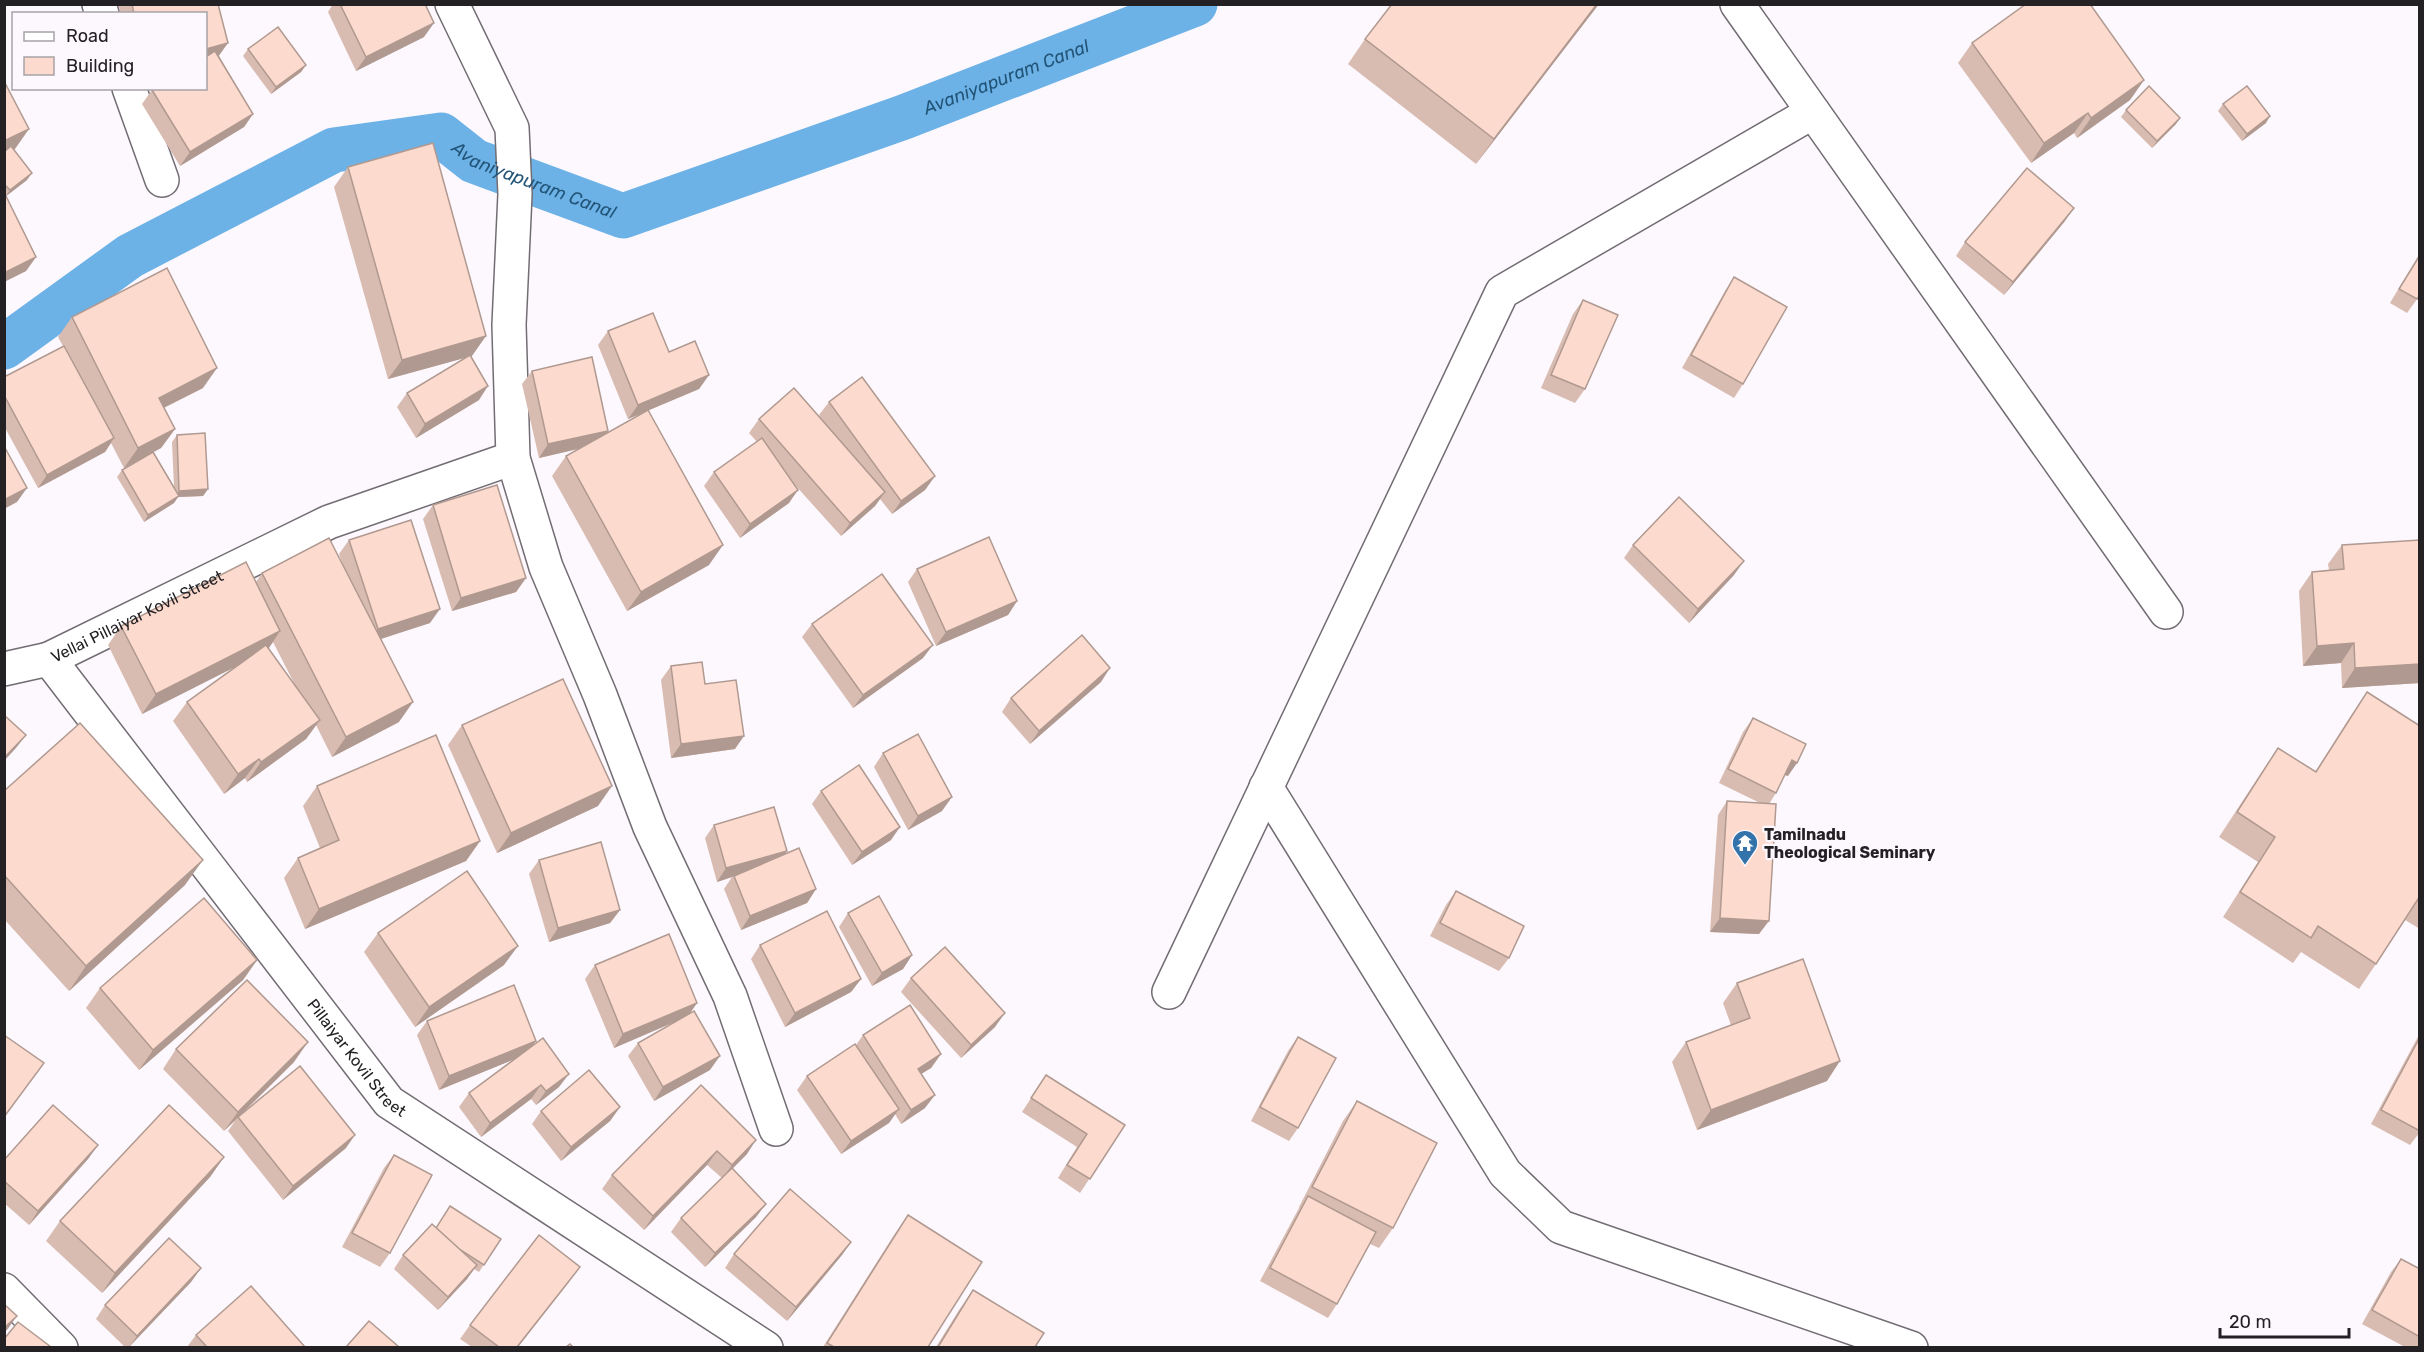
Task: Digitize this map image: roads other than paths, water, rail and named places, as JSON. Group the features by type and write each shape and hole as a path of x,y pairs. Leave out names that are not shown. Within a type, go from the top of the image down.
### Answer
{"street":[{"path":"452,4 512,128 515,194 509,325 513,458 546,567 600,695 650,827 730,996 776,1129"},
{"path":"1737,4 2166,612"},
{"path":"130,90 162,180"},
{"path":"1169,992 1502,292 1813,112"},
{"name":"Vellai Pillaiyar Kovil Street","path":"4,669 49,659 329,522 513,458"},
{"name":"Pillaiyar Kovil Street","path":"49,659 389,1102 766,1347"},
{"path":"1266,787 1505,1173 1561,1227 1911,1347"},
{"path":"4,1290 62,1347"}],"waterway":[{"name":"Avaniyapuram Canal","path":"4,347 130,256 334,150 441,135 474,161 623,216 904,117 1195,4"}],"place":[{"name":"Tamilnadu Theological Seminary","path":"1745,866"}]}
